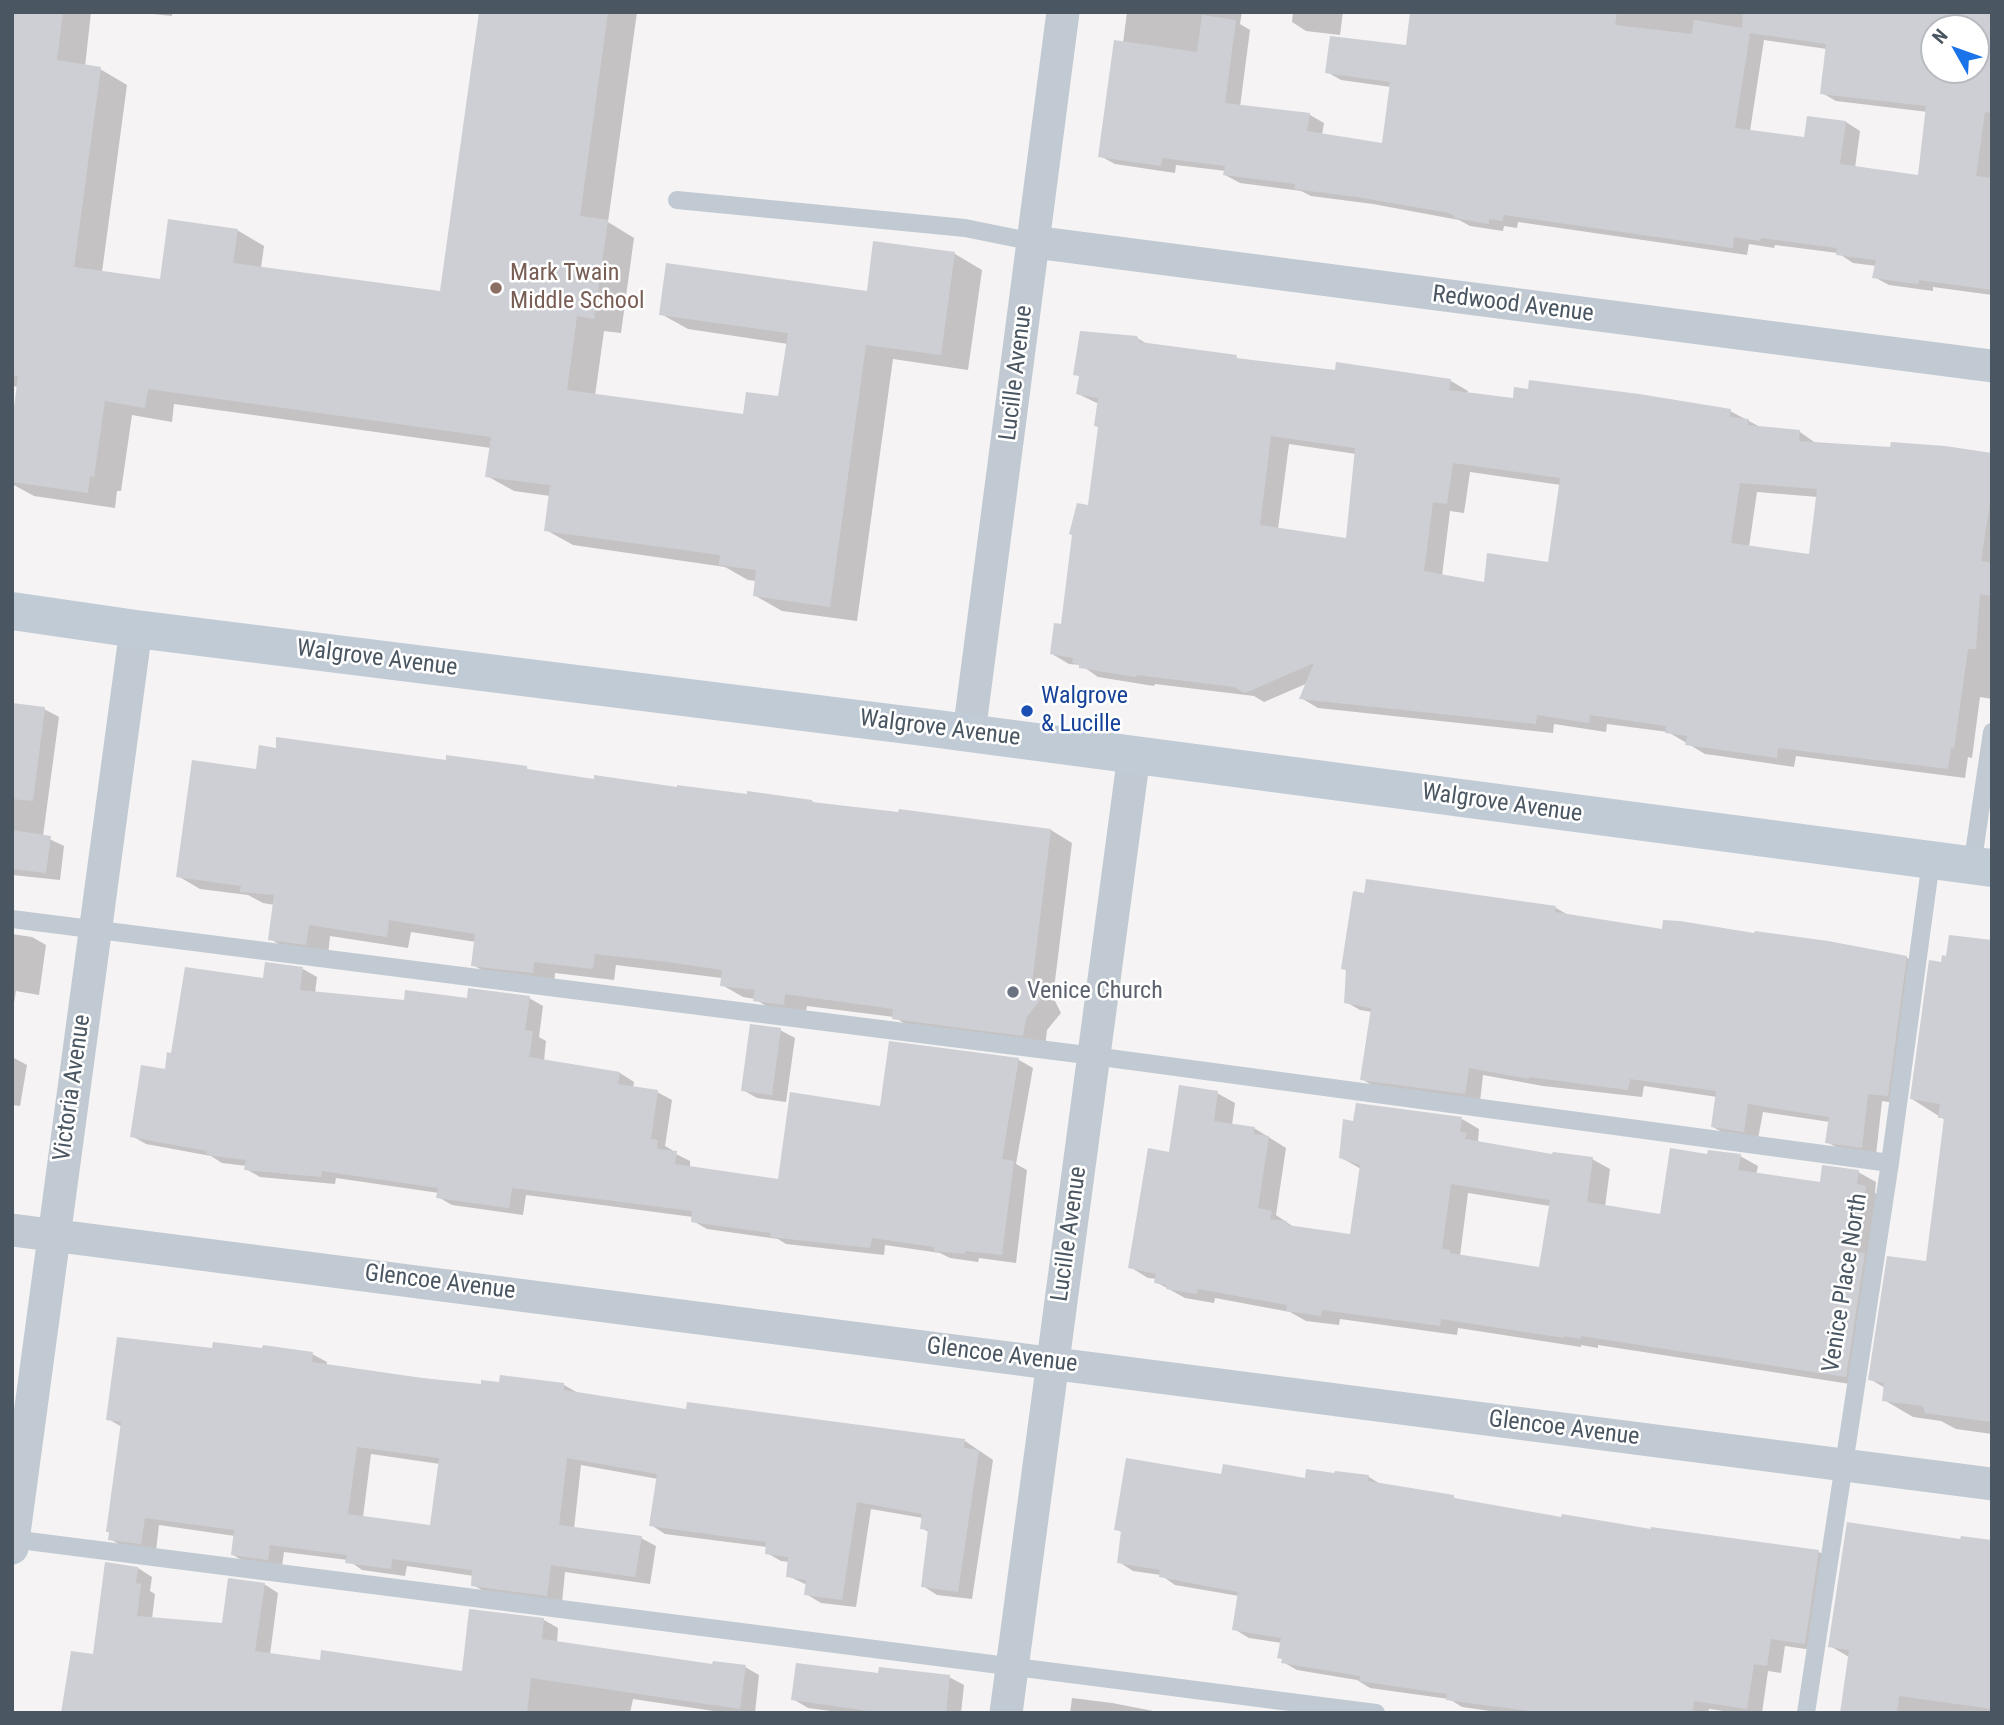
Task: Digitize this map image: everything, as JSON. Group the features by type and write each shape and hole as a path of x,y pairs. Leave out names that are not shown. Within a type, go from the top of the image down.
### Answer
{"street":[{"name":"Lucille Avenue","path":"969,733 1063,12"},
{"name":"Redwood Avenue","path":"1034,242 1992,366"},
{"name":"Walgrove Avenue","path":"12,611 136,629 969,733 1982,867"},
{"name":"Victoria Avenue","path":"13,1542 136,629"},
{"name":"Lucille Avenue","path":"1006,1713 1134,755"},
{"name":"Glencoe Avenue","path":"12,1230 1992,1484"}],"lane":[{"path":"677,200 965,228 1034,242"},
{"path":"1982,867 1992,732"},
{"name":"Venice Place North","path":"1806,1713 1890,1163 1931,860"},
{"path":"12,919 1094,1056 1890,1163"},
{"path":"13,1542 1376,1713"}],"building":[{"path":"12,12 63,12 57,60 101,67 74,267 160,279 168,219 238,229 233,263 440,291 479,12 608,12 580,216 608,220 594,319 577,316 567,390 743,414 746,392 778,396 788,333 659,315 666,263 867,291 873,241 955,252 941,355 866,345 830,607 753,596 756,570 719,565 720,555 544,531 550,485 485,477 491,437 148,389 145,408 105,401 94,477 90,476 88,493 12,482 12,423 18,376 12,375"},
{"path":"1410,12 1617,12 1615,25 1692,34 1694,20 1742,28 1743,12 1992,12 1992,113 1985,112 1976,176 1992,178 1992,290 1919,280 1918,284 1872,278 1876,260 1836,255 1837,248 1734,237 1733,248 1504,215 1502,221 1489,219 1489,224 1454,218 1449,213 1294,189 1295,184 1223,175 1225,166 1162,158 1161,166 1098,157 1114,40 1197,52 1202,15 1236,20 1225,103 1310,113 1307,131 1382,143 1390,82 1325,73 1330,36 1406,45","holes":["1750,33 1826,44 1820,94 1926,106 1918,175 1840,164 1846,121 1807,116 1804,137 1735,128"]},
{"path":"1080,331 1137,336 1140,342 1237,355 1236,358 1335,370 1336,362 1451,379 1449,390 1513,398 1514,387 1528,389 1529,380 1639,394 1731,409 1730,417 1749,419 1748,425 1800,430 1799,441 1890,447 1891,442 1992,453 1992,489 1981,561 1992,563 1992,596 1980,594 1976,649 1968,649 1954,749 1951,748 1948,769 1778,748 1777,758 1685,745 1687,736 1665,733 1666,726 1590,715 1589,723 1537,715 1536,724 1299,699 1314,663 1245,693 1234,687 1079,668 1079,664 1072,663 1073,658 1050,654 1054,623 1061,624 1072,535 1069,534 1077,503 1088,505 1098,427 1094,426 1098,398 1076,394 1079,376 1073,375","holes":["1271,436 1355,448 1346,538 1260,525","1453,463 1560,478 1548,562 1487,553 1484,582 1424,571 1433,502 1447,504","1740,483 1817,489 1809,554 1731,543"]},
{"path":"12,703 45,707 33,801 12,799"},
{"path":"276,737 446,760 446,755 527,766 527,769 594,779 594,775 677,787 747,794 747,791 812,802 898,812 899,809 1051,829 1032,983 1040,1000 1026,1018 1023,1036 892,1019 893,1009 785,994 784,1005 753,1001 755,990 720,986 722,970 668,962 595,954 593,969 534,962 533,973 471,966 475,934 389,920 387,937 309,925 306,945 268,940 274,895 240,892 241,886 176,877 192,760 256,769 259,745 276,748"},
{"path":"12,830 51,836 46,873 12,869"},
{"path":"1366,879 1556,906 1555,912 1662,929 1663,920 1680,921 1828,941 1907,956 1888,1096 1868,1094 1862,1148 1825,1143 1829,1117 1748,1104 1744,1132 1711,1127 1716,1091 1630,1079 1628,1090 1529,1079 1469,1068 1465,1094 1360,1080 1371,1008 1344,1003 1346,970 1341,969 1353,891 1364,893"},
{"path":"1949,935 1992,940 1992,1422 1925,1413 1923,1406 1882,1401 1884,1383 1868,1380 1887,1256 1926,1261 1944,1118 1938,1118 1940,1104 1910,1099 1929,960 1941,962 1942,955 1946,956"},
{"path":"265,962 303,967 300,990 404,1000 405,990 467,998 468,988 530,996 525,1030 533,1031 529,1057 620,1072 618,1084 658,1090 651,1139 658,1140 657,1149 677,1151 675,1164 778,1179 790,1092 880,1106 889,1041 1019,1058 1002,1159 1014,1161 1002,1255 934,1251 934,1247 872,1238 870,1248 770,1237 771,1233 691,1222 692,1211 512,1188 509,1208 436,1198 438,1188 322,1171 321,1177 244,1170 246,1160 206,1155 207,1151 130,1137 141,1065 165,1069 167,1052 171,1053 185,967 263,978"},
{"path":"750,1024 781,1028 772,1095 741,1091"},
{"path":"1179,1085 1218,1091 1214,1121 1255,1127 1254,1134 1269,1136 1258,1208 1272,1211 1270,1219 1287,1221 1287,1225 1350,1234 1360,1165 1339,1158 1343,1119 1353,1121 1356,1103 1462,1117 1460,1132 1467,1133 1465,1139 1552,1154 1593,1157 1587,1202 1660,1214 1670,1148 1707,1154 1708,1150 1741,1154 1738,1170 1820,1182 1822,1165 1859,1170 1857,1184 1866,1186 1854,1252 1865,1253 1846,1377 1581,1336 1580,1339 1564,1338 1441,1319 1440,1326 1322,1310 1321,1316 1286,1311 1287,1305 1198,1289 1197,1294 1166,1289 1166,1285 1154,1283 1156,1274 1128,1268 1148,1148 1169,1152","holes":["1451,1184 1550,1200 1539,1267 1450,1253 1450,1250 1442,1249"]},
{"path":"117,1337 212,1348 213,1342 262,1348 263,1345 313,1352 312,1362 422,1378 481,1384 481,1380 499,1382 500,1375 564,1383 564,1390 686,1409 687,1402 965,1439 964,1448 979,1450 958,1592 921,1587 928,1530 920,1529 922,1514 857,1502 842,1600 804,1595 806,1580 786,1577 788,1557 765,1554 766,1542 649,1526 657,1474 567,1458 559,1525 642,1536 635,1577 551,1565 547,1596 471,1586 472,1570 392,1559 391,1569 345,1563 347,1555 270,1545 268,1560 231,1555 234,1530 145,1518 141,1544 108,1540 109,1532 106,1532 121,1422 106,1420","holes":["357,1447 439,1458 430,1525 348,1514"]},
{"path":"1126,1458 1221,1474 1223,1464 1305,1478 1306,1469 1369,1475 1368,1481 1561,1517 1562,1514 1651,1529 1819,1550 1805,1644 1771,1639 1767,1666 1754,1664 1747,1709 1694,1701 1693,1713 1544,1713 1446,1700 1447,1694 1359,1681 1360,1676 1281,1663 1282,1659 1277,1658 1281,1638 1232,1630 1238,1592 1159,1577 1160,1570 1117,1563 1121,1531 1114,1530"},
{"path":"1847,1522 1960,1539 1961,1536 1992,1540 1992,1709 1899,1696 1897,1713 1840,1713 1849,1650 1828,1647"},
{"path":"105,1562 138,1567 136,1583 141,1584 137,1616 222,1623 228,1578 265,1583 255,1651 320,1660 321,1650 462,1671 469,1609 544,1618 542,1639 712,1664 713,1661 746,1665 740,1709 531,1678 527,1713 61,1713 71,1651 93,1654"},
{"path":"796,1663 878,1673 879,1667 950,1675 946,1713 883,1713 791,1700"}],"place":[{"name":"Mark Twain Middle School","path":"496,288"},
{"name":"Walgrove & Lucille","path":"1027,711"},
{"name":"Venice Church","path":"1013,992"}]}
